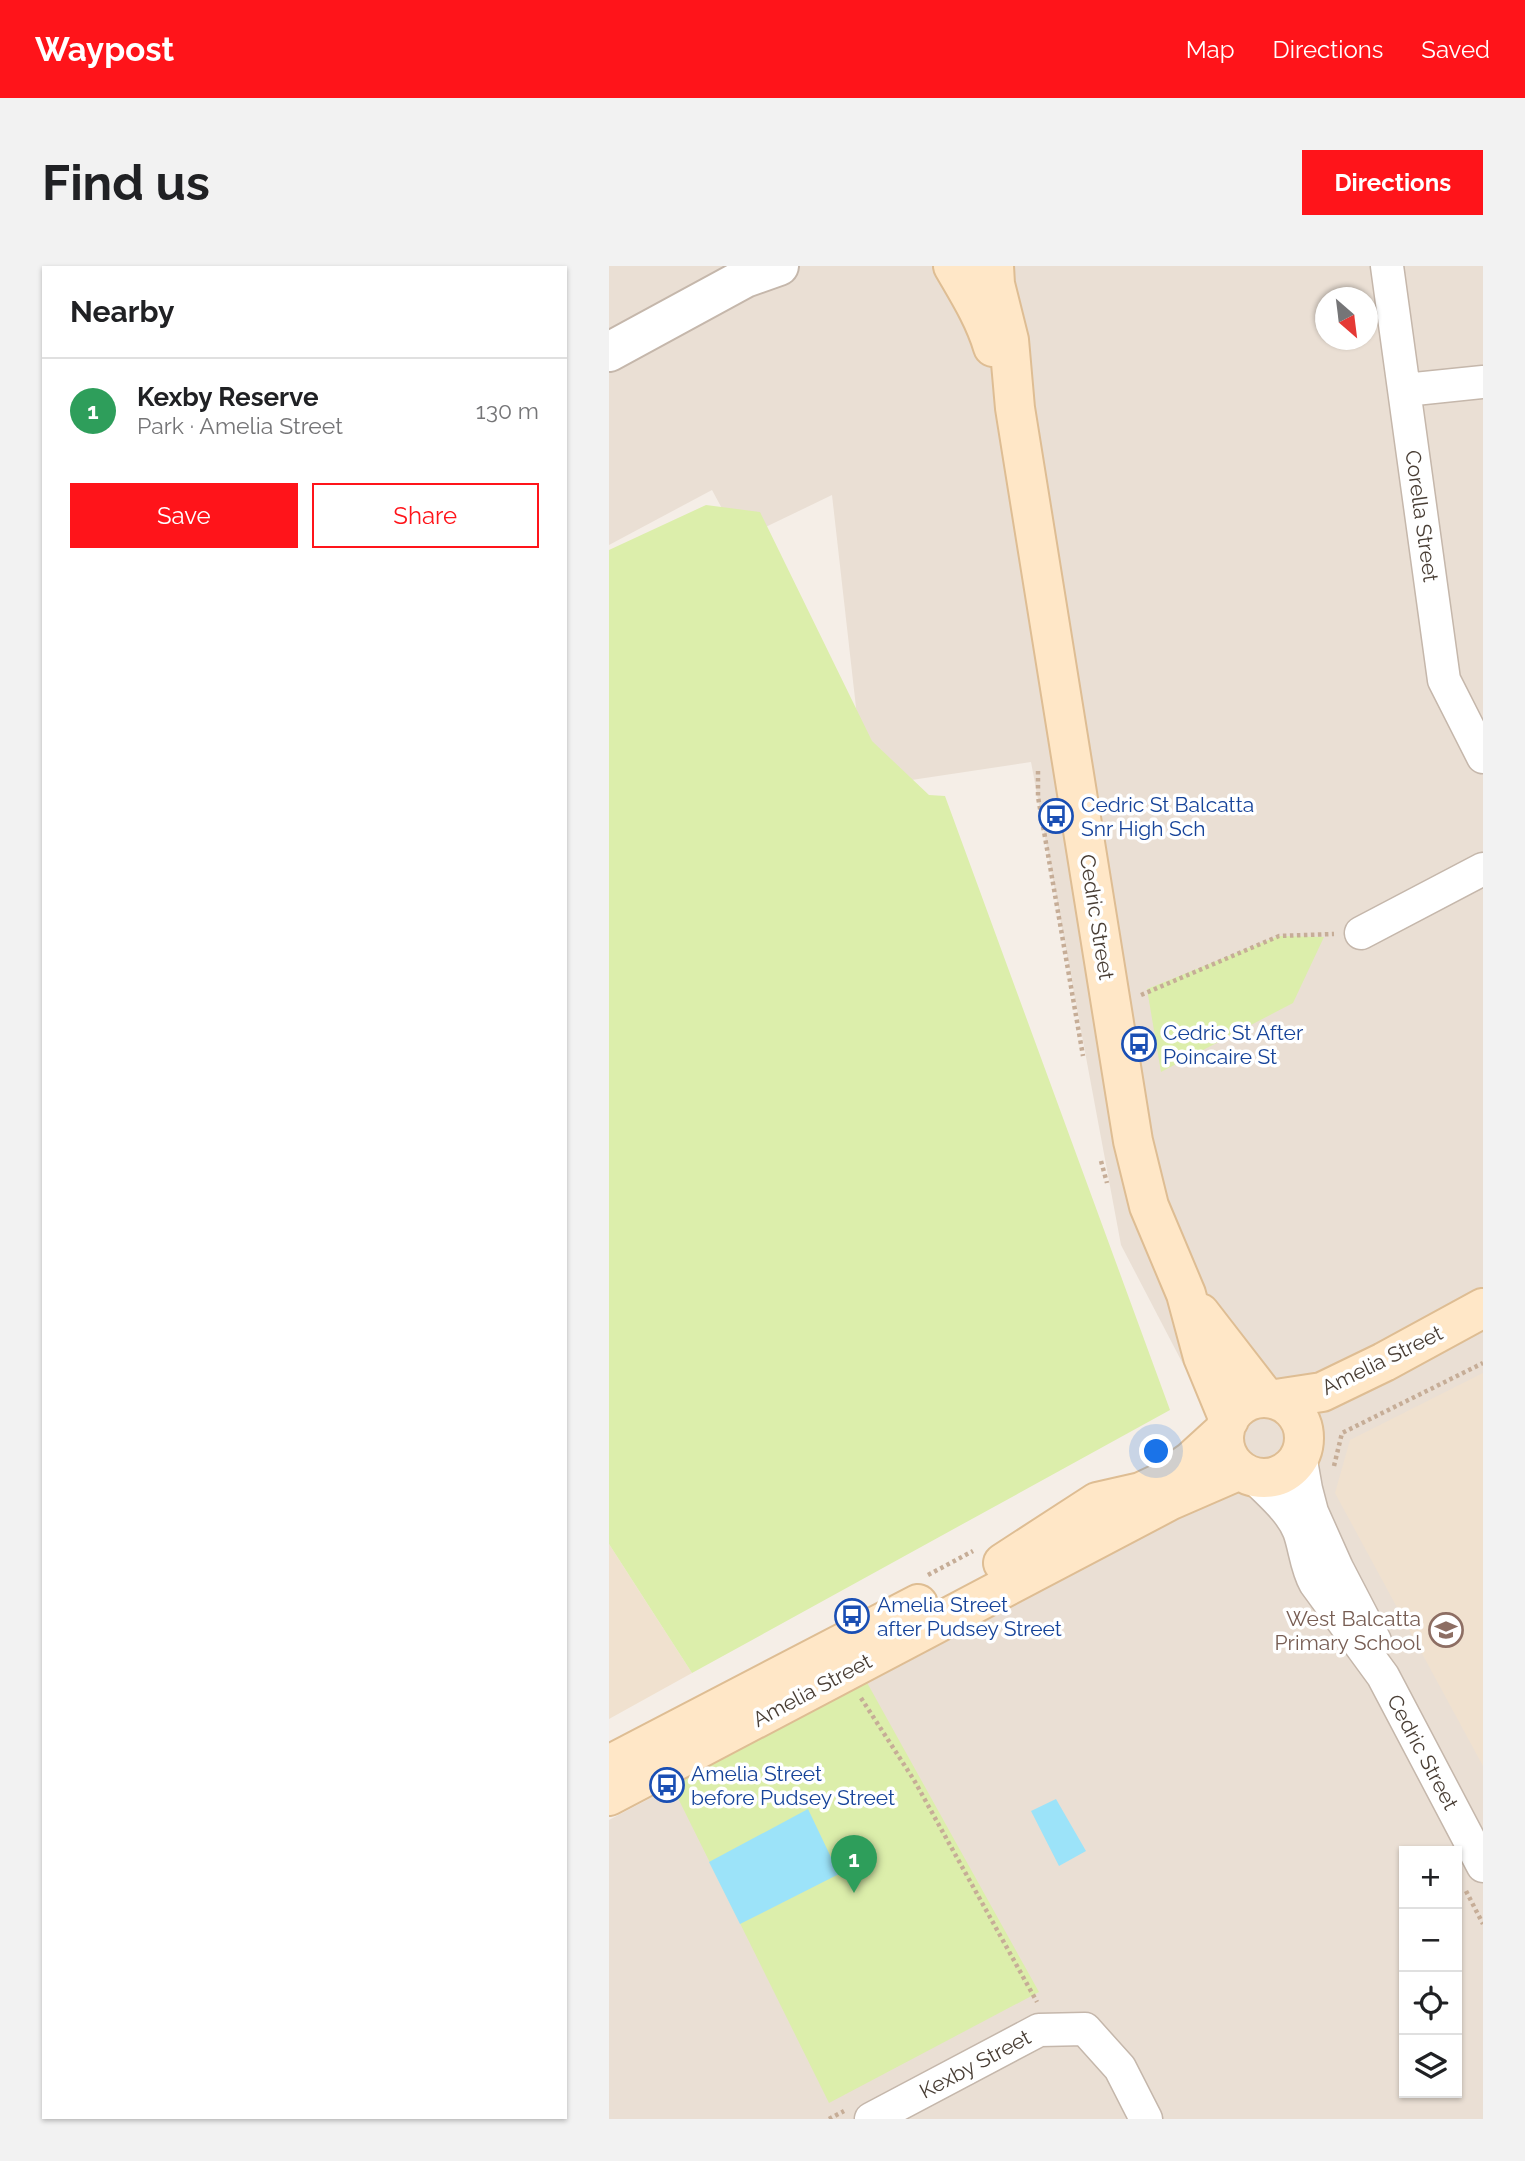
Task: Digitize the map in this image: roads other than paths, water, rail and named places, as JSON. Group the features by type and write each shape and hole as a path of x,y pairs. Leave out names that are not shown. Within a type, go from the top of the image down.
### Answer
{"main road":[{"name":"Cedric Street","path":"953,266 987,329 1015,408"},
{"name":"Cedric Street","path":"994,266 995,284 1009,340 1015,408 1139,1172 1149,1206 1186,1294 1203,1357 1227,1425"},
{"name":"Cedric Street","path":"1186,1294 1271,1398"},
{"name":"Amelia Street","path":"1271,1398 1322,1392 1483,1308"},
{"name":"Amelia Street","path":"1312,1455 1333,1415 1483,1334"},
{"path":"1271,1398 1286,1404 1295,1412 1301,1421 1312,1455 1283,1473 1268,1478 1247,1473 1227,1452 1227,1425 1235,1410 1244,1403 1271,1398"},
{"name":"Amelia Street","path":"609,1765 955,1585 993,1569 1097,1502 1141,1492 1158,1484 1191,1461 1227,1425"},
{"name":"Amelia Street","path":"609,1796 1171,1500 1247,1473"}],"street":[{"path":"609,352 745,278 779,266"},
{"name":"Corella Street","path":"1387,266 1444,680 1483,757"},
{"path":"1405,390 1483,382"},
{"path":"1361,933 1483,869"},
{"name":"Cedric Street","path":"1312,1455 1306,1489 1312,1512 1337,1568 1378,1647 1383,1676"},
{"name":"Cedric Street","path":"1247,1473 1293,1518 1314,1583 1383,1676 1472,1875"},
{"name":"Kexby Street","path":"862,2113 1039,2030 1085,2029 1120,2068 1146,2119"}],"water":[{"path":"1056,1799 1086,1851 1059,1866 1031,1811"},
{"path":"808,1809 839,1874 740,1924 709,1862"}],"place":[{"name":"Cedric St Balcatta Snr High Sch","path":"1056,816"},
{"name":"Cedric St After Poincaire St","path":"1139,1044"},
{"name":"Amelia Street after Pudsey Street","path":"852,1616"},
{"name":"West Balcatta Primary School","path":"1446,1630"},
{"name":"Amelia Street before Pudsey Street","path":"667,1785"},
{"name":"Kexby Reserve","path":"854,1893"}]}
